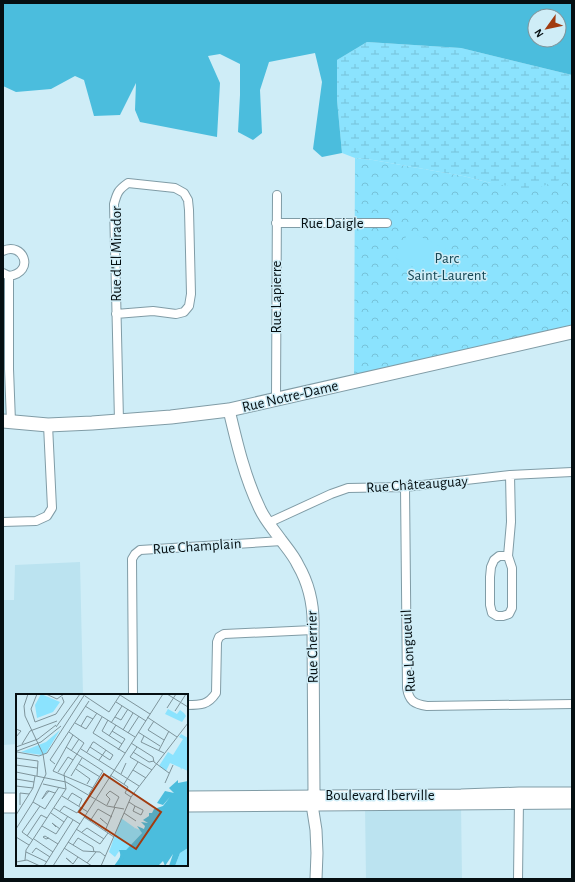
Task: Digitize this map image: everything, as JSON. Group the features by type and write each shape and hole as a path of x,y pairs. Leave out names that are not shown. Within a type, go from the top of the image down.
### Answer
{"main road":[{"name":"Rue Notre-Dame","path":"7,422 48,425 119,421 229,410 572,332"}],"street":[{"name":"Rue d'El Mirador","path":"116,314 153,311 176,314 184,312 189,306 191,294 188,200 184,193 175,188 128,183 117,193 114,204 116,314 119,421"},
{"name":"Rue Lapierre","path":"276,399 277,195"},
{"name":"Rue Daigle","path":"276,223 388,223"},
{"path":"3,251 9,248 16,249 24,258 24,266 18,274 6,275 9,369 7,422"},
{"name":"Rue Cherrier","path":"229,410 238,451 245,473 261,511 298,565 308,584 313,618 313,811 317,852 316,879"},
{"path":"3,522 36,521 47,516 52,508 48,425"},
{"name":"Rue Châteauguay","path":"268,523 348,488 405,487 510,476 572,472"},
{"path":"508,556 499,556 494,560 491,567 490,605 492,613 497,616 509,614 512,608 512,568 508,556 511,522 510,476"},
{"name":"Rue Longueuil","path":"405,487 408,696 412,701 419,705 427,706 572,704"},
{"name":"Rue Champlain","path":"134,694 132,559 134,554 140,550 282,541"},
{"path":"188,705 205,704 212,700 216,693 217,642 219,637 224,634 312,630"},
{"name":"Boulevard Iberville","path":"519,798 572,793"},
{"name":"Boulevard Iberville","path":"188,806 461,795 572,803"},
{"name":"Boulevard Iberville","path":"188,797 314,800"},
{"path":"518,879 519,798"},
{"path":"3,799 16,799"},
{"path":"3,807 16,807"}],"shaded area":[{"path":"3,3 572,3 572,75 461,48 367,42 337,60 337,100 342,153 322,157 313,149 322,82 315,53 269,62 260,90 262,133 253,140 238,132 240,64 220,54 208,56 220,83 217,137 140,122 135,110 136,83 120,115 94,116 84,80 75,76 51,89 16,92 3,86"},
{"path":"3,369 9,369 11,422 3,421"},
{"path":"80,562 83,694 16,694 16,744 3,745 3,600 14,600 15,565"},
{"path":"461,804 462,879 366,879 365,805"}],"green space":[{"path":"367,42 461,48 572,75 572,176 531,190 491,183 463,176 355,158 342,153 337,100 337,60"},
{"name":"Parc Saint-Laurent","path":"355,158 463,176 491,183 572,175 572,332 354,381"},
{"path":"409,231 454,253 440,280 395,258"}]}
